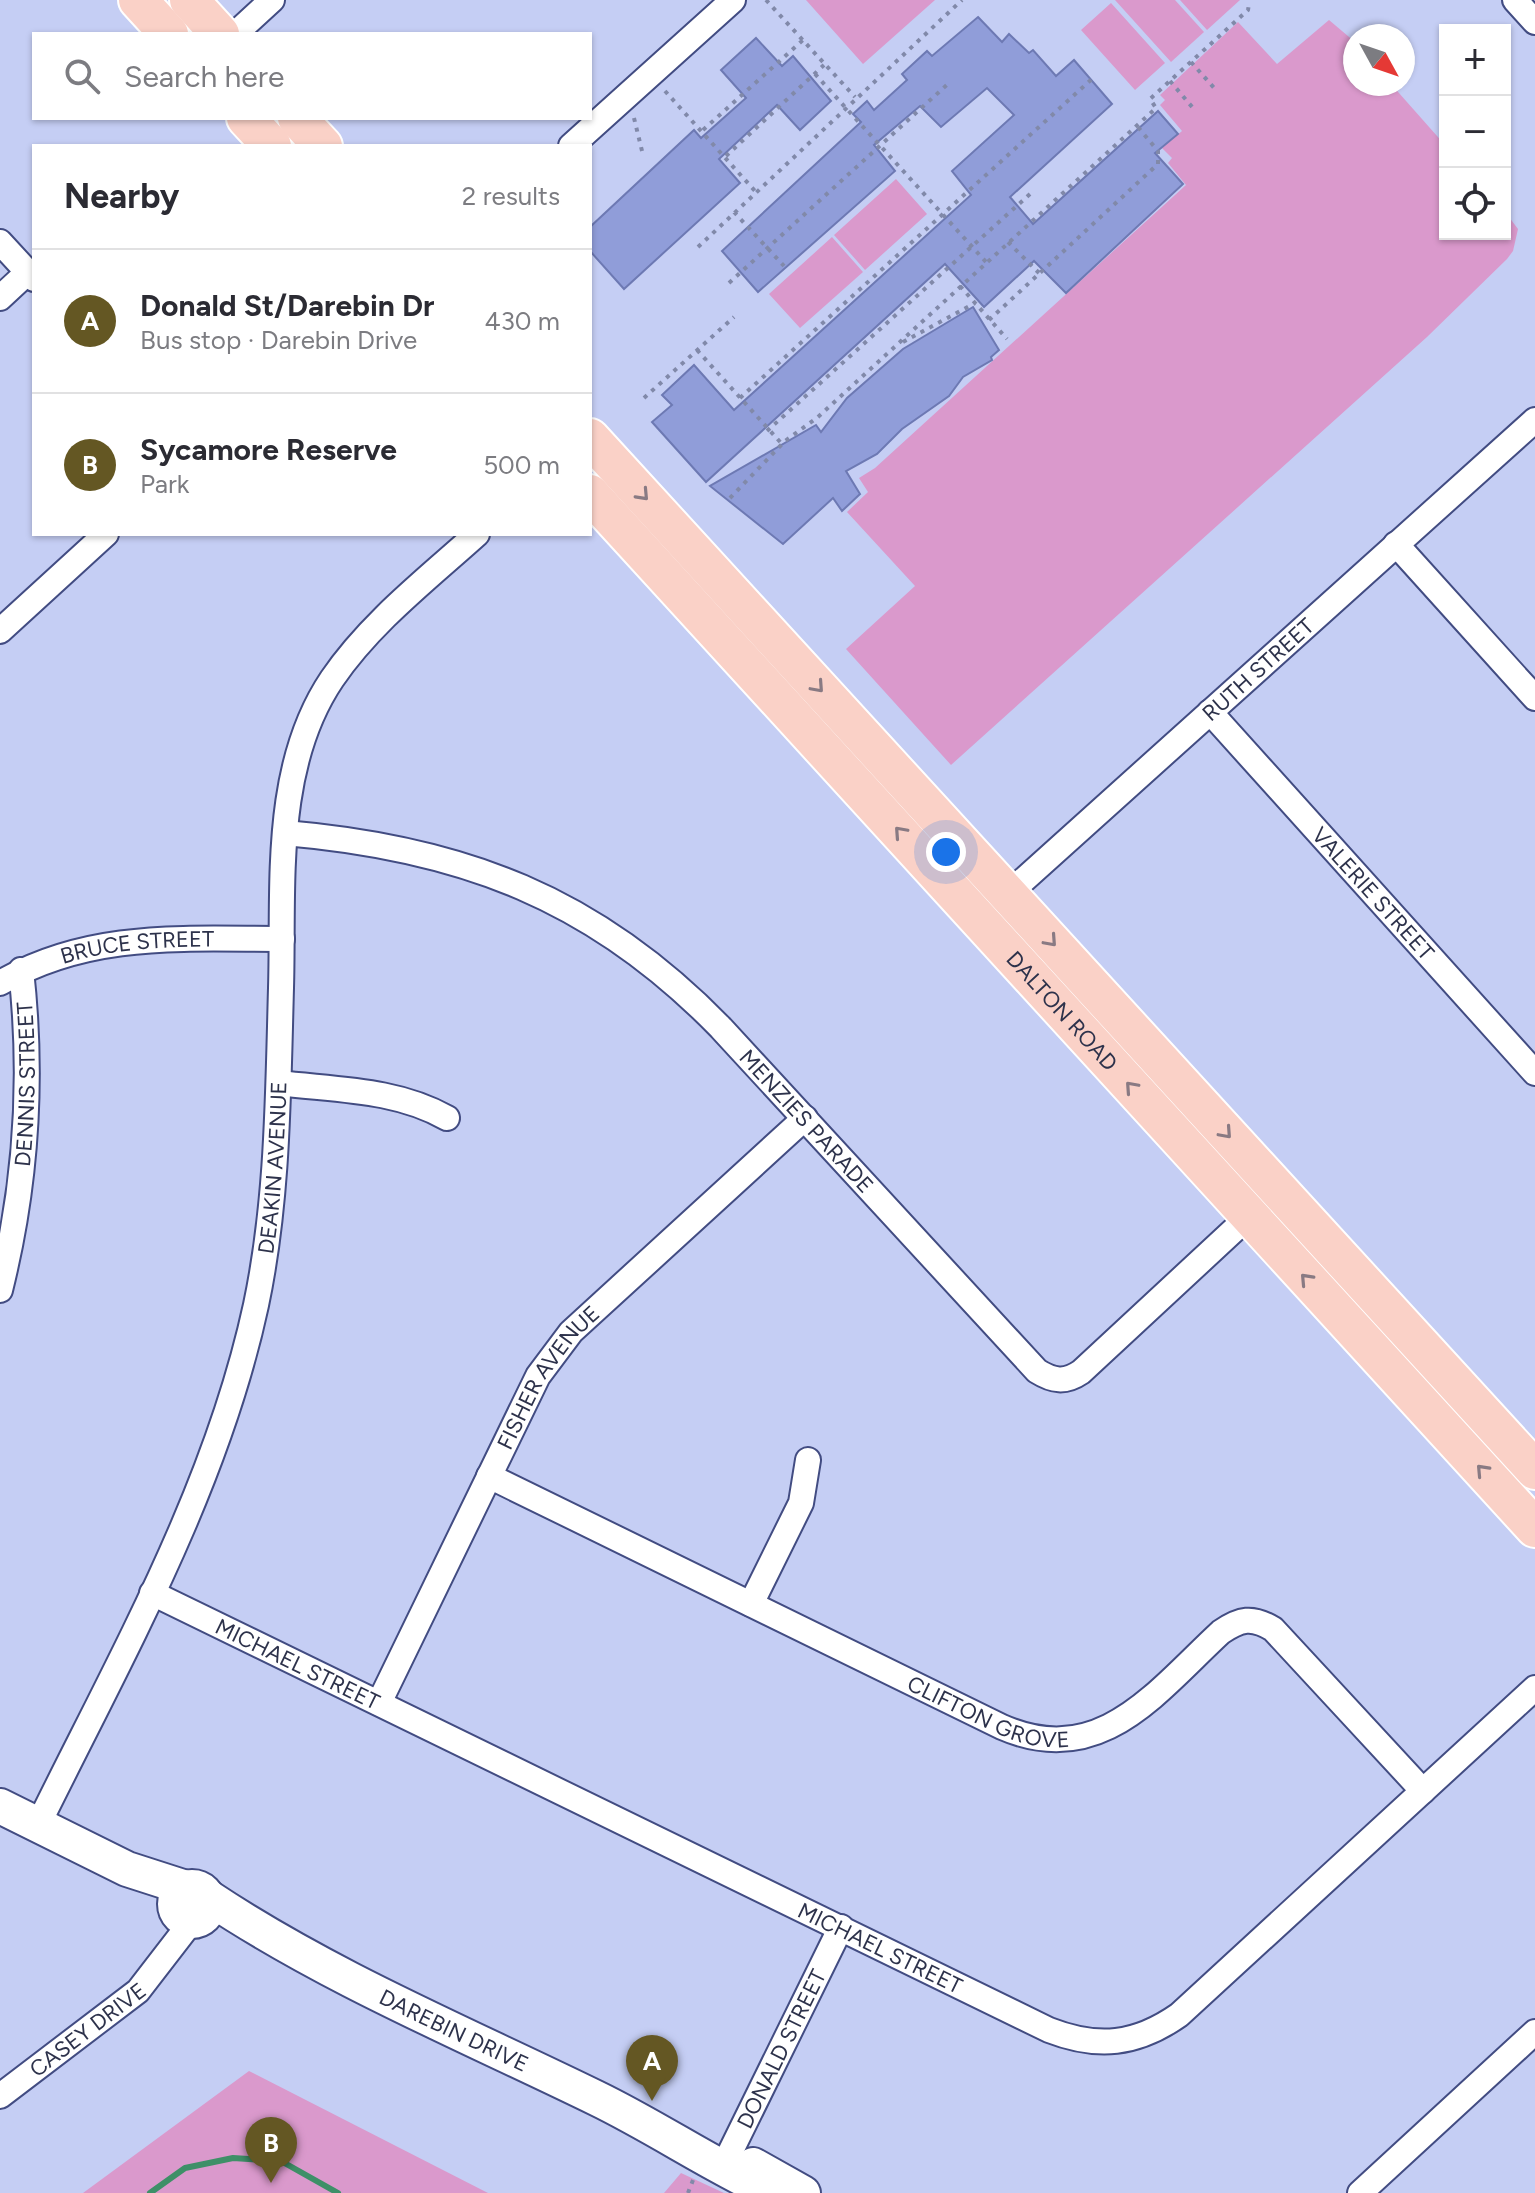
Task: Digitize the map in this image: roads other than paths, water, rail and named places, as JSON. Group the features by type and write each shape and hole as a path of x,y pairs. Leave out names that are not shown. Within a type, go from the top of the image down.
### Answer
{"main road":[{"path":"138,0 167,32"},
{"path":"189,0 218,32"},
{"path":"248,120 270,144"},
{"path":"299,120 321,144"},
{"name":"DALTON ROAD","path":"592,440 1535,1470"},
{"name":"DALTON ROAD","path":"592,496 1535,1528"},
{"name":"RUTH STREET","path":"980,920 1008,894"}],"street":[{"path":"237,32 272,0"},
{"path":"573,144 733,0"},
{"path":"1515,0 1535,22"},
{"path":"0,242 31,276 0,298"},
{"name":"RUTH STREET","path":"1008,894 1535,420"},
{"path":"0,631 104,536"},
{"name":"DEAKIN AVENUE","path":"38,1825 152,1593 206,1473 239,1374 266,1248 274,1187 285,833 295,764 313,714 331,680 384,619 475,536"},
{"path":"1396,544 1535,698"},
{"name":"VALERIE STREET","path":"1210,712 1535,1073"},
{"name":"MENZIES PARADE","path":"285,833 361,840 456,862 560,904 646,959 689,995 1037,1371 1049,1379 1072,1378 1081,1372 1248,1217"},
{"name":"BRUCE STREET","path":"0,983 21,970 59,955 124,940 282,939"},
{"name":"DENNIS STREET","path":"0,1290 19,1199 24,1142 26,1016 21,970"},
{"path":"279,1083 394,1096 423,1104 447,1118"},
{"name":"FISHER AVENUE","path":"379,1703 538,1376 571,1332 805,1118"},
{"path":"751,1604 801,1503 808,1460"},
{"name":"CLIFTON GROVE","path":"489,1476 1022,1735 1066,1740 1110,1729 1237,1621 1262,1622 1273,1629 1423,1791"},
{"name":"MICHAEL STREET","path":"152,1593 1049,2030 1089,2042 1129,2041 1147,2035 1179,2015 1535,1688"},
{"name":"DAREBIN DRIVE","path":"0,1806 127,1869 190,1907 267,1936 641,2120 715,2166 772,2193"},
{"name":"CASEY DRIVE","path":"0,2096 138,1991 166,1955 190,1907"},
{"name":"DONALD STREET","path":"715,2166 841,1927"},
{"path":"1360,2193 1535,2032"},
{"name":"DAREBIN DRIVE","path":"715,2166 803,2193"}],"waterway":[{"path":"150,2193 185,2168 233,2158 281,2161 338,2193"}],"place":[{"name":"Donald St/Darebin Dr","path":"652,2101"},
{"name":"Sycamore Reserve","path":"271,2183"}]}
